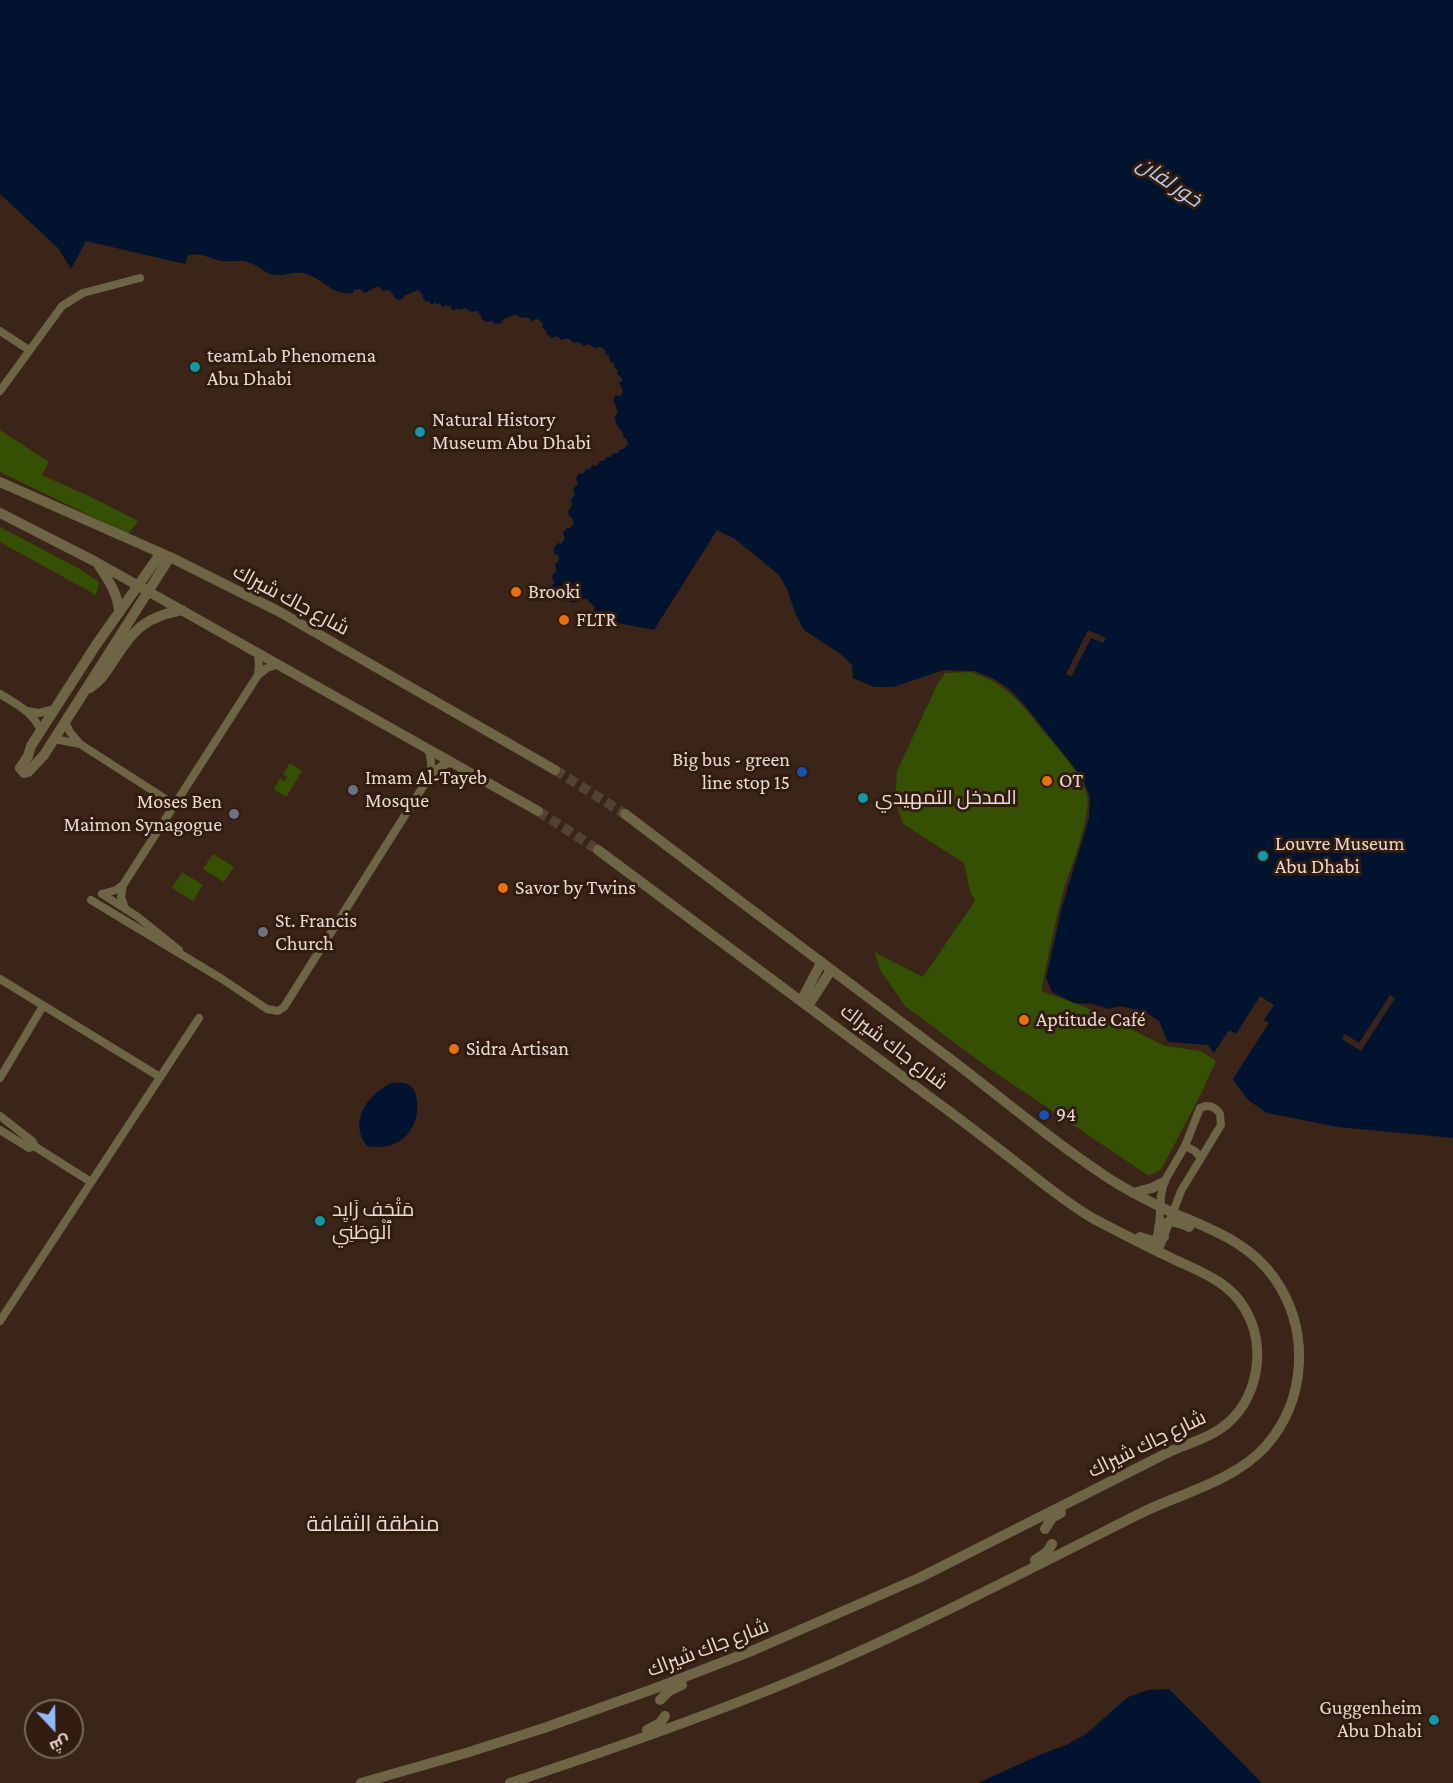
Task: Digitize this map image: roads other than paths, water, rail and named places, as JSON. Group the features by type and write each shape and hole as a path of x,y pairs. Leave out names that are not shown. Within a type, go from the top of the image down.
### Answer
{"street":[{"path":"0,391 56,312 68,301 90,290 140,278"},
{"path":"0,331 29,350"},
{"name":"شارع جاك شيراك","path":"0,482 165,555 278,611 555,770"},
{"path":"0,513 96,562 538,811"},
{"path":"165,555 148,591 54,740 44,755 28,772 24,773 21,766 41,732 137,585 165,555"},
{"path":"96,562 114,589 119,612"},
{"path":"85,691 101,679 131,635 140,626 156,617 182,610"},
{"path":"258,654 258,675"},
{"path":"188,958 126,908 102,894 116,890 123,885 258,675 277,664"},
{"path":"0,694 36,720 41,732"},
{"path":"26,711 39,713 56,709"},
{"path":"65,722 80,744"},
{"path":"54,740 80,744 174,805"},
{"path":"429,750 431,774"},
{"path":"91,900 267,1009 274,1011 282,1009 431,774 440,766 451,762"},
{"name":"شارع جاك شيراك","path":"361,1783 524,1734 656,1688 754,1650 919,1578 1171,1451 1210,1435 1227,1424 1245,1402 1253,1385 1257,1346 1248,1315 1239,1300 1224,1285 1162,1234 1161,1207 1132,1193 1072,1153 625,814"},
{"name":"شارع جاك شيراك","path":"510,1783 669,1728 820,1668 960,1603 1153,1507 1231,1473 1260,1452 1275,1434 1287,1414 1296,1390 1300,1353 1294,1320 1286,1297 1261,1262 1236,1241 1162,1234 1092,1218 1052,1191 974,1129 597,850"},
{"path":"123,885 121,897 126,908"},
{"path":"804,1003 821,963"},
{"path":"804,1003 831,970"},
{"path":"0,979 160,1077"},
{"path":"0,1078 43,1006"},
{"path":"1,1319 199,1018"},
{"path":"1209,1106 1215,1108 1221,1117 1221,1125 1183,1186 1162,1234 1161,1196 1164,1182 1185,1146 1200,1108 1209,1106"},
{"path":"0,1116 33,1142 34,1146 91,1182"},
{"path":"0,1130 29,1148 34,1146"},
{"path":"1185,1146 1202,1158"},
{"path":"1132,1193 1164,1182"},
{"path":"1045,1529 1056,1516 1122,1482 1136,1469"},
{"path":"1039,1517 1058,1555"},
{"path":"960,1603 983,1586 1039,1558 1052,1544"},
{"path":"660,1700 673,1689 738,1663 754,1650"},
{"path":"656,1688 669,1728"},
{"path":"550,1770 570,1757 652,1729 665,1716"}],"water":[{"name":"خور لفان","path":"0,0 1453,0 1453,1138 1338,1127 1267,1113 1248,1100 1208,1045 1168,1042 1159,1021 1145,1012 1120,1006 1109,1009 1092,1004 1074,1003 1052,992 1046,978 1062,907 1089,818 1090,797 1082,777 1023,703 1008,688 994,679 975,671 944,670 893,687 874,687 853,678 852,665 842,655 804,630 779,575 735,539 717,530 654,630 607,621 594,611 595,608 586,598 573,603 565,597 555,598 550,588 554,583 552,576 557,571 555,565 559,560 558,555 554,554 554,548 565,539 563,533 567,528 574,524 568,511 575,495 573,489 578,484 576,478 586,469 593,465 597,466 600,461 604,461 614,453 617,454 628,444 614,418 618,412 613,400 623,391 619,382 622,378 609,360 610,357 605,354 606,351 601,347 595,348 589,344 584,346 568,338 561,340 557,336 551,338 538,319 532,321 516,314 502,320 502,323 486,322 477,311 470,312 466,308 455,310 451,309 451,305 448,307 446,304 444,307 435,302 433,305 430,304 418,290 397,300 389,290 383,291 378,286 365,293 360,289 354,290 353,293 341,292 306,274 273,275 245,261 224,261 194,254 188,255 185,264 86,241 71,269 58,248 0,194"},
{"path":"391,1083 407,1084 414,1090 417,1101 415,1122 397,1143 378,1147 367,1146 359,1127 363,1110 374,1095"},
{"path":"1169,1689 1262,1783 978,1783 1086,1734 1128,1697 1148,1690"}],"tunnel":[{"path":"555,770 625,814"},
{"path":"538,811 598,850"}],"place":[{"name":"teamLab Phenomena Abu Dhabi","path":"195,367"},
{"name":"Natural History Museum Abu Dhabi","path":"420,432"},
{"name":"Brooki","path":"516,592"},
{"name":"FLTR","path":"564,620"},
{"name":"Big bus - green line stop 15","path":"802,772"},
{"name":"OT","path":"1047,781"},
{"name":"Imam Al-Tayeb Mosque","path":"353,790"},
{"name":"المدخل التمهيدي","path":"863,798"},
{"name":"Moses Ben Maimon Synagogue","path":"234,814"},
{"name":"Louvre Museum Abu Dhabi","path":"1263,856"},
{"name":"Savor by Twins","path":"503,888"},
{"name":"St. Francis Church","path":"263,932"},
{"name":"Aptitude Café","path":"1024,1020"},
{"name":"Sidra Artisan","path":"454,1049"},
{"name":"94","path":"1044,1115"},
{"name":"مَتْحَف زَايِد ٱلْوَطَنِي","path":"320,1221"},
{"name":"Guggenheim Abu Dhabi","path":"1434,1720"}],"district":[{"name":"منطقة الثقافة","path":"373,1524"}]}
